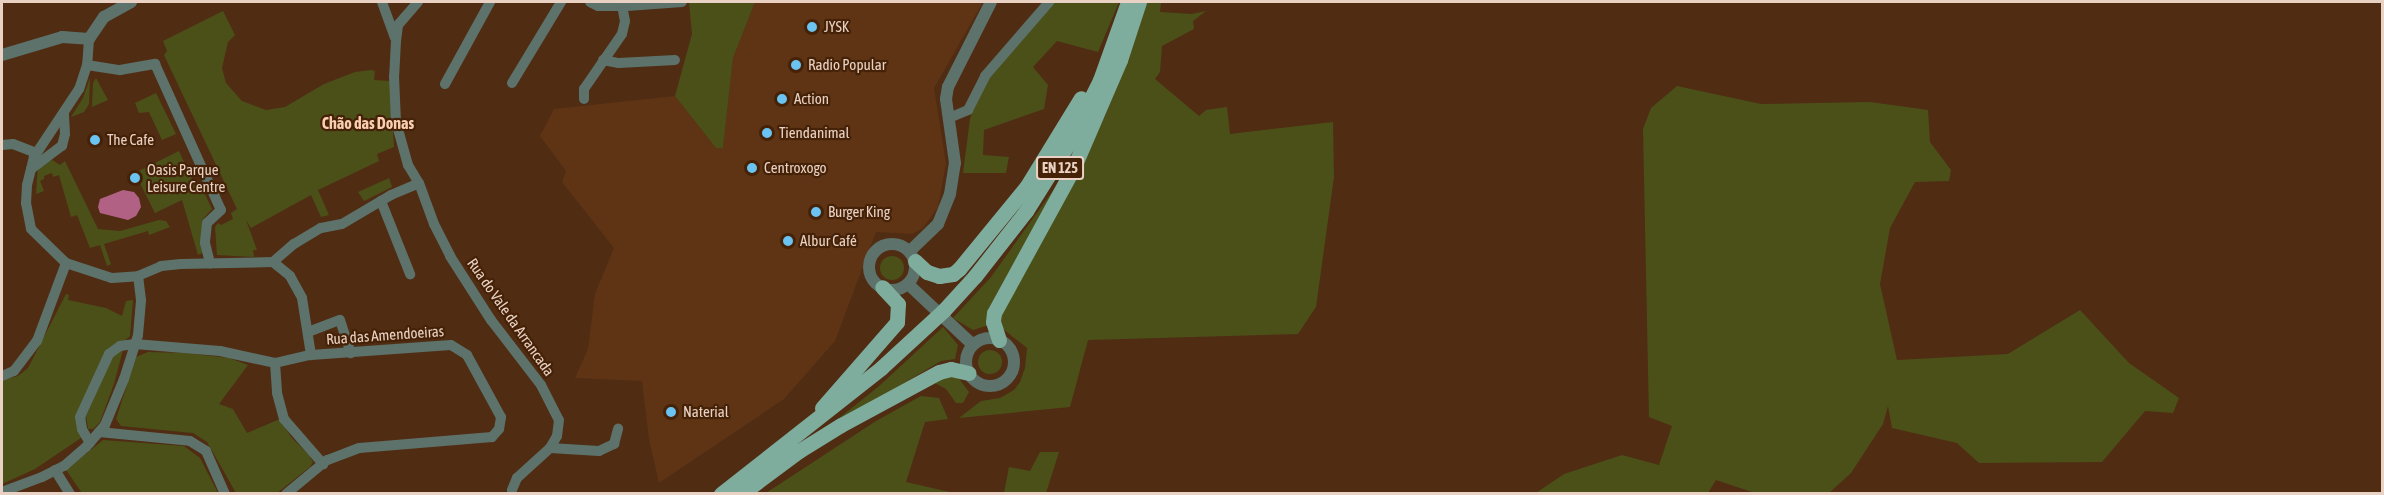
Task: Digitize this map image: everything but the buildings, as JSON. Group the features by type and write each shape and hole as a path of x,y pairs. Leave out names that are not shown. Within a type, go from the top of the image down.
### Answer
{"main road":[{"path":"913,256 933,274 945,276 952,274 1011,208 1052,146 1095,73 1121,2"},
{"name":"EN 125","path":"721,494 843,400 941,317 1026,211 1066,146 1100,80 1128,2"},
{"path":"999,340 994,330 994,313 1052,211 1082,149 1120,60 1137,2"},
{"name":"EN 125","path":"730,494 852,400 941,317 1023,224 1067,156 1105,82 1137,2"},
{"path":"711,494 822,407 894,327 899,316 898,304 882,287"},
{"path":"741,494 799,451 930,376 951,369 969,373"}],"street":[{"path":"131,2 104,17 89,39 87,65 79,89 64,115 36,153 29,171 26,203 31,229 66,264 112,278 138,276 161,266 273,262 294,244 321,228 342,224 381,201 419,183"},
{"path":"382,2 396,41"},
{"name":"Rua do Vale da Arrancada","path":"418,2 398,25 396,41 394,76 396,122 408,165 419,183 434,225 450,256 491,320 541,385 558,420 557,436 550,448"},
{"path":"445,84 490,2"},
{"path":"512,83 561,2"},
{"path":"590,2 598,6 682,2"},
{"path":"913,256 892,243 880,247 874,252 869,266 870,274 882,287 895,290 908,284 915,274 913,256 938,224 950,194 954,163 946,99 948,87 991,2"},
{"path":"949,118 968,110 985,76 1049,2"},
{"path":"584,99 584,89 622,34 625,21 622,6"},
{"path":"2,55 62,37 89,39"},
{"path":"603,60 619,63 675,60"},
{"path":"87,65 120,70 155,64 221,210 207,222 206,243 210,263"},
{"path":"29,171 35,164 62,146 65,134 64,115"},
{"path":"2,145 13,144 36,153"},
{"path":"381,201 410,274"},
{"path":"273,262 290,276 302,298 311,355"},
{"path":"2,376 14,371 37,341 66,264"},
{"path":"2,492 55,470 99,432 115,402 141,320 138,276"},
{"path":"908,284 973,345"},
{"path":"308,332 340,320 351,352"},
{"path":"985,339 999,340 1010,348 1013,355 1015,362 1010,376 1005,382 991,387 977,383 969,373 967,358 973,345 985,339"},
{"path":"90,442 82,429 80,417 101,369 109,354 120,346 135,344"},
{"name":"Rua das Amendoeiras","path":"135,344 220,351 275,363 311,355 451,345 467,355 501,417 499,429 492,437 359,448 322,464 286,494"},
{"path":"275,363 276,393 284,419 322,464"},
{"path":"512,490 517,478 550,448 598,451 614,444 618,429"},
{"path":"99,432 190,441 206,451 225,494"},
{"path":"55,470 70,494"}],"shaded area":[{"path":"755,2 983,2 934,88 946,163 938,207 923,228 912,234 876,232 835,341 784,399 659,483 649,439 642,381 575,378 588,349 595,294 614,248 562,182 566,171 540,136 554,109 675,96 716,148 723,148 733,58"},
{"path":"123,190 134,192 139,198 141,207 136,216 128,220 100,213 98,207 100,199"}],"green space":[{"path":"689,2 755,2 733,58 723,148 716,148 675,96 692,34"},
{"path":"1052,2 1119,2 1098,52 1057,41 1033,67 1048,85 1044,109 984,130 983,155 1009,157 1006,173 963,173 970,119 978,92"},
{"path":"1145,2 1161,2 1160,12 1192,14 1206,11 1193,21 1194,29 1162,46 1160,72 1155,79 1199,116 1206,110 1227,107 1230,134 1333,122 1334,177 1316,307 1298,334 1088,340 1070,407 959,418 981,401 1000,398 1014,390 1020,382 1025,368 1027,348 1003,329 1001,316 1105,116 1127,63"},
{"path":"223,11 235,35 228,42 222,68 226,83 242,101 266,110 285,107 324,84 355,72 375,71 374,80 390,81 394,147 377,154 379,161 318,190 329,215 321,217 311,195 251,228 246,220 257,250 253,250 254,257 217,255 215,227 218,223 221,225 233,219 231,213 237,209 164,55 167,51 163,41"},
{"path":"90,78 89,104 84,112 71,117 83,98"},
{"path":"96,78 108,100 92,107 93,83"},
{"path":"1677,86 1761,104 1870,102 1928,110 1930,142 1951,170 1949,181 1915,182 1890,228 1880,284 1897,360 2008,354 2080,310 2129,363 2179,398 2173,413 2145,411 2102,462 1979,463 1957,443 1892,428 1888,406 1883,424 1851,473 1829,493 1755,493 1716,480 1708,493 1536,493 1564,474 1622,455 1659,465 1672,426 1649,417 1643,129 1651,108"},
{"path":"156,93 176,134 162,140 149,112 139,113 135,103"},
{"path":"179,151 198,192 203,190 212,209 202,220 202,253 198,255 182,200 155,213 135,173"},
{"path":"52,160 60,165 65,161 98,229 120,231 159,220 166,221 170,227 149,235 148,231 104,244 111,264 107,266 100,245 90,248 77,215 71,217 59,175 53,177 52,173 44,176 44,179 40,181 44,191 36,194 38,165"},
{"path":"389,178 392,187 364,201 358,192"},
{"path":"1059,182 987,317 986,326 973,330 953,318 991,277"},
{"path":"892,256 901,259 904,268 901,277 892,280 883,277 880,268 883,259"},
{"path":"66,294 69,295 68,300 106,308 122,316 126,301 133,300 130,336 99,364 81,438 35,469 2,484 2,380 18,376 28,368"},
{"path":"943,327 958,345 955,359 941,361 823,431 878,387"},
{"path":"123,350 100,422 93,429 88,429 86,416 112,357"},
{"path":"990,350 999,353 1002,362 999,371 990,374 981,371 978,362 981,353"},
{"path":"148,352 229,358 248,365 219,404 233,409 247,433 280,419 291,437 309,455 313,462 310,467 277,493 236,493 207,442 193,433 121,426 116,419 136,357"},
{"path":"940,375 957,376 969,392 963,403 956,403 946,389 933,382"},
{"path":"921,396 939,398 948,419 925,422 906,482 954,493 766,493 876,421"},
{"path":"103,440 184,446 200,458 218,493 82,493 66,470"},
{"path":"1040,452 1059,452 1046,493 1004,493 1009,467 1030,471"}],"place":[{"name":"JYSK","path":"812,27"},
{"name":"Radio Popular","path":"796,65"},
{"name":"Action","path":"782,99"},
{"name":"Tiendanimal","path":"767,133"},
{"name":"The Cafe","path":"95,140"},
{"name":"Centroxogo","path":"752,168"},
{"name":"Oasis Parque Leisure Centre","path":"135,178"},
{"name":"Burger King","path":"816,212"},
{"name":"Albur Café","path":"788,241"},
{"name":"Naterial","path":"671,412"}],"district":[{"name":"Chão das Donas","path":"368,123"}]}
